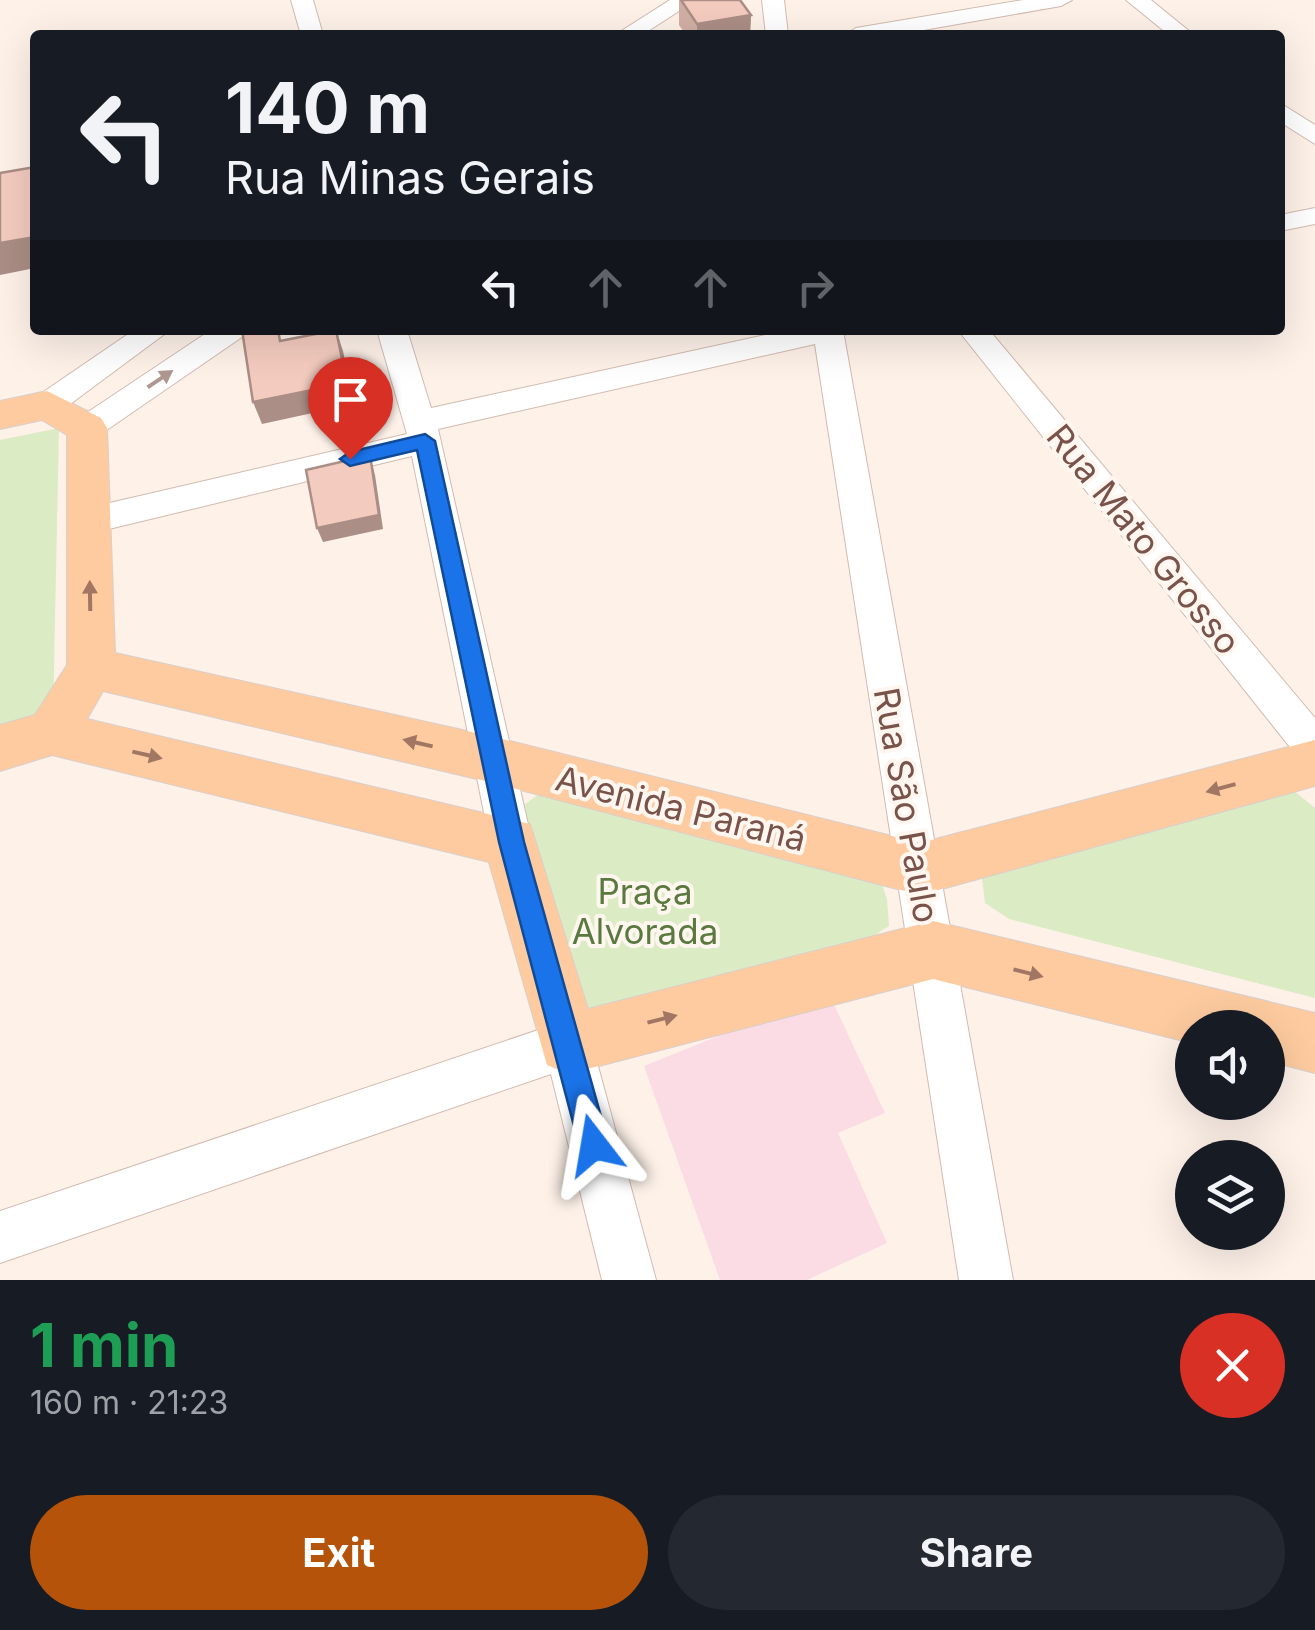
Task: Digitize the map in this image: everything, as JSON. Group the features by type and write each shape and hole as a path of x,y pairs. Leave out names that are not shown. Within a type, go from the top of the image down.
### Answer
{"main road":[{"path":"0,415 48,405 87,428 92,668 52,733"},
{"name":"Avenida Paraná","path":"92,668 494,760 920,870"},
{"path":"0,748 52,733 512,842 568,1044 933,950 1178,1010"},
{"path":"920,870 1315,763"},
{"path":"1285,1036 1315,1043"}],"street":[{"path":"302,0 311,30"},
{"path":"635,30 686,0"},
{"path":"774,0 777,30"},
{"path":"885,30 1061,0"},
{"path":"1137,0 1176,30"},
{"path":"1285,114 1315,137"},
{"path":"1285,222 1315,216"},
{"path":"48,405 148,335"},
{"path":"87,428 225,335"},
{"path":"393,335 422,431 512,842"},
{"path":"88,521 422,431 814,335"},
{"name":"Rua São Paulo","path":"831,335 986,1280"},
{"name":"Rua Mato Grosso","path":"977,335 1315,748"},
{"path":"0,1237 568,1044 629,1280"}],"shaded area":[{"path":"828,992 885,1113 838,1133 887,1243 807,1280 720,1280 644,1066"}],"green space":[{"path":"59,428 53,717 0,730 0,440"},
{"path":"1287,785 1315,808 1315,998 1009,919 985,903 982,878 1004,866"},
{"name":"Praça Alvorada","path":"546,789 879,875 887,899 889,926 862,943 621,1019 568,1006 524,805"}],"building":[{"path":"681,0 740,0 751,15 697,24"},
{"path":"30,168 30,238 0,243 0,173"},
{"path":"243,335 279,335 280,341 337,335 347,383 253,402"},
{"path":"362,457 371,461 379,515 317,528 306,470"}],"route":[{"path":"350,459 425,441 512,842 594,1145"}]}
